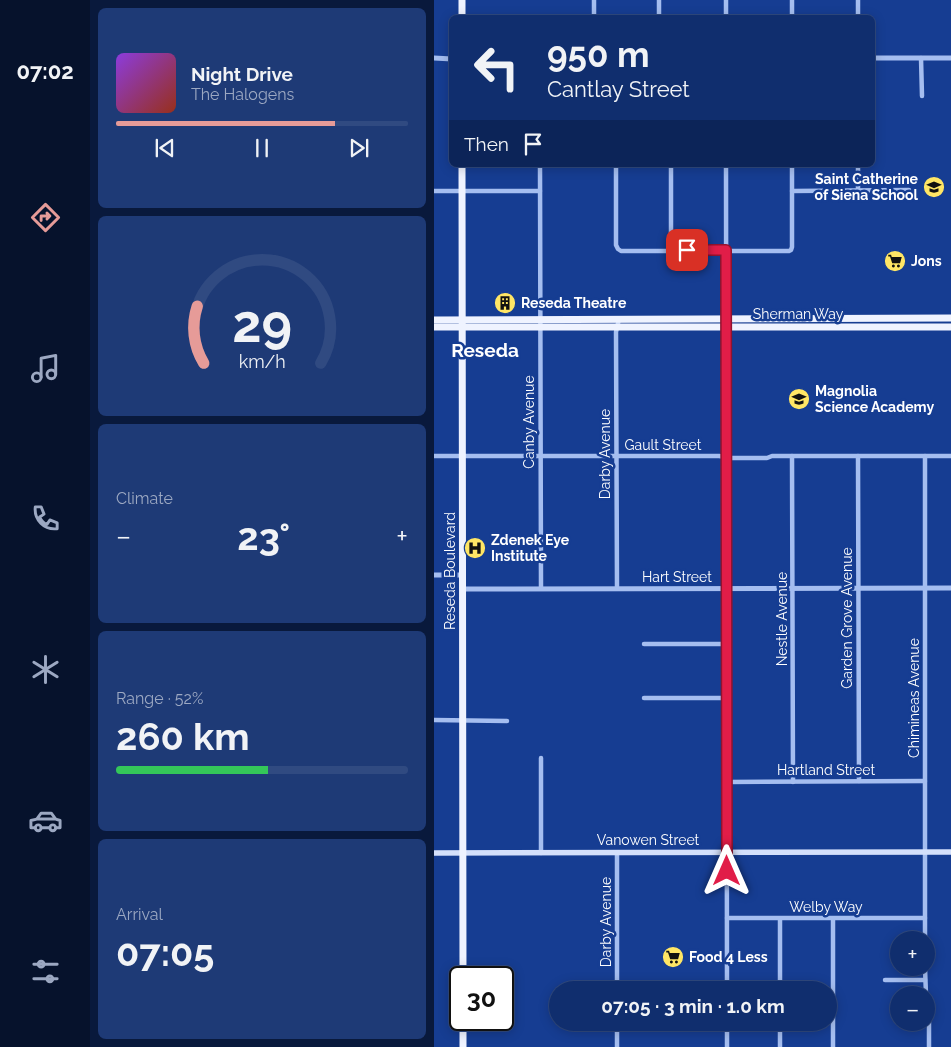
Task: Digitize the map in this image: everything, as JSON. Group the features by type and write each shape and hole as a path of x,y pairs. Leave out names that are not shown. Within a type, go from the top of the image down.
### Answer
{"main road":[{"path":"462,0 462,15"},
{"name":"Reseda Boulevard","path":"462,167 463,966"},
{"name":"Sherman Way","path":"726,323 951,318"},
{"name":"Sherman Way","path":"434,320 462,323 726,323 951,327"},
{"name":"Sherman Way","path":"434,327 462,323"},
{"name":"Vanowen Street","path":"434,853 951,852"},
{"path":"463,1031 463,1047"}],"street":[{"path":"594,0 594,15"},
{"path":"660,0 660,15"},
{"path":"726,0 726,15"},
{"path":"792,0 792,15"},
{"path":"858,0 858,15"},
{"path":"434,58 449,59"},
{"path":"875,58 951,58"},
{"path":"921,58 922,96"},
{"name":"Canby Avenue","path":"540,167 541,588"},
{"path":"616,167 616,245 621,251 791,250 792,167"},
{"path":"671,167 671,250"},
{"path":"726,167 727,981"},
{"path":"858,167 858,190"},
{"path":"434,190 540,190"},
{"path":"792,190 909,190"},
{"name":"Darby Avenue","path":"617,588 618,323"},
{"name":"Gault Street","path":"434,456 732,458 767,458 772,456 951,456"},
{"name":"Nestle Avenue","path":"792,456 793,782"},
{"name":"Garden Grove Avenue","path":"858,456 859,781"},
{"name":"Chimineas Avenue","path":"924,456 925,931"},
{"path":"434,575 462,575"},
{"name":"Hart Street","path":"463,589 951,588"},
{"path":"644,644 726,644"},
{"path":"644,698 727,698"},
{"path":"434,720 507,721"},
{"path":"541,758 541,853"},
{"name":"Hartland Street","path":"727,782 926,781"},
{"name":"Darby Avenue","path":"617,853 617,981"},
{"name":"Welby Way","path":"727,918 925,918"},
{"path":"833,918 833,1047"},
{"path":"780,919 780,981"},
{"path":"925,976 925,986"},
{"path":"885,980 925,980"},
{"path":"617,1031 617,1047"},
{"path":"727,1031 727,1047"},
{"path":"780,1031 780,1047"},
{"path":"928,1031 929,1047"}],"place":[{"name":"Saint Catherine of Siena School","path":"934,187"},
{"name":"Jons","path":"895,261"},
{"name":"Reseda Theatre","path":"505,303"},
{"name":"Magnolia Science Academy","path":"799,399"},
{"name":"Zdenek Eye Institute","path":"475,548"},
{"name":"Food 4 Less","path":"673,957"}],"district":[{"name":"Reseda","path":"485,350"}],"route":[{"path":"687,250 726,250 727,871"}]}
